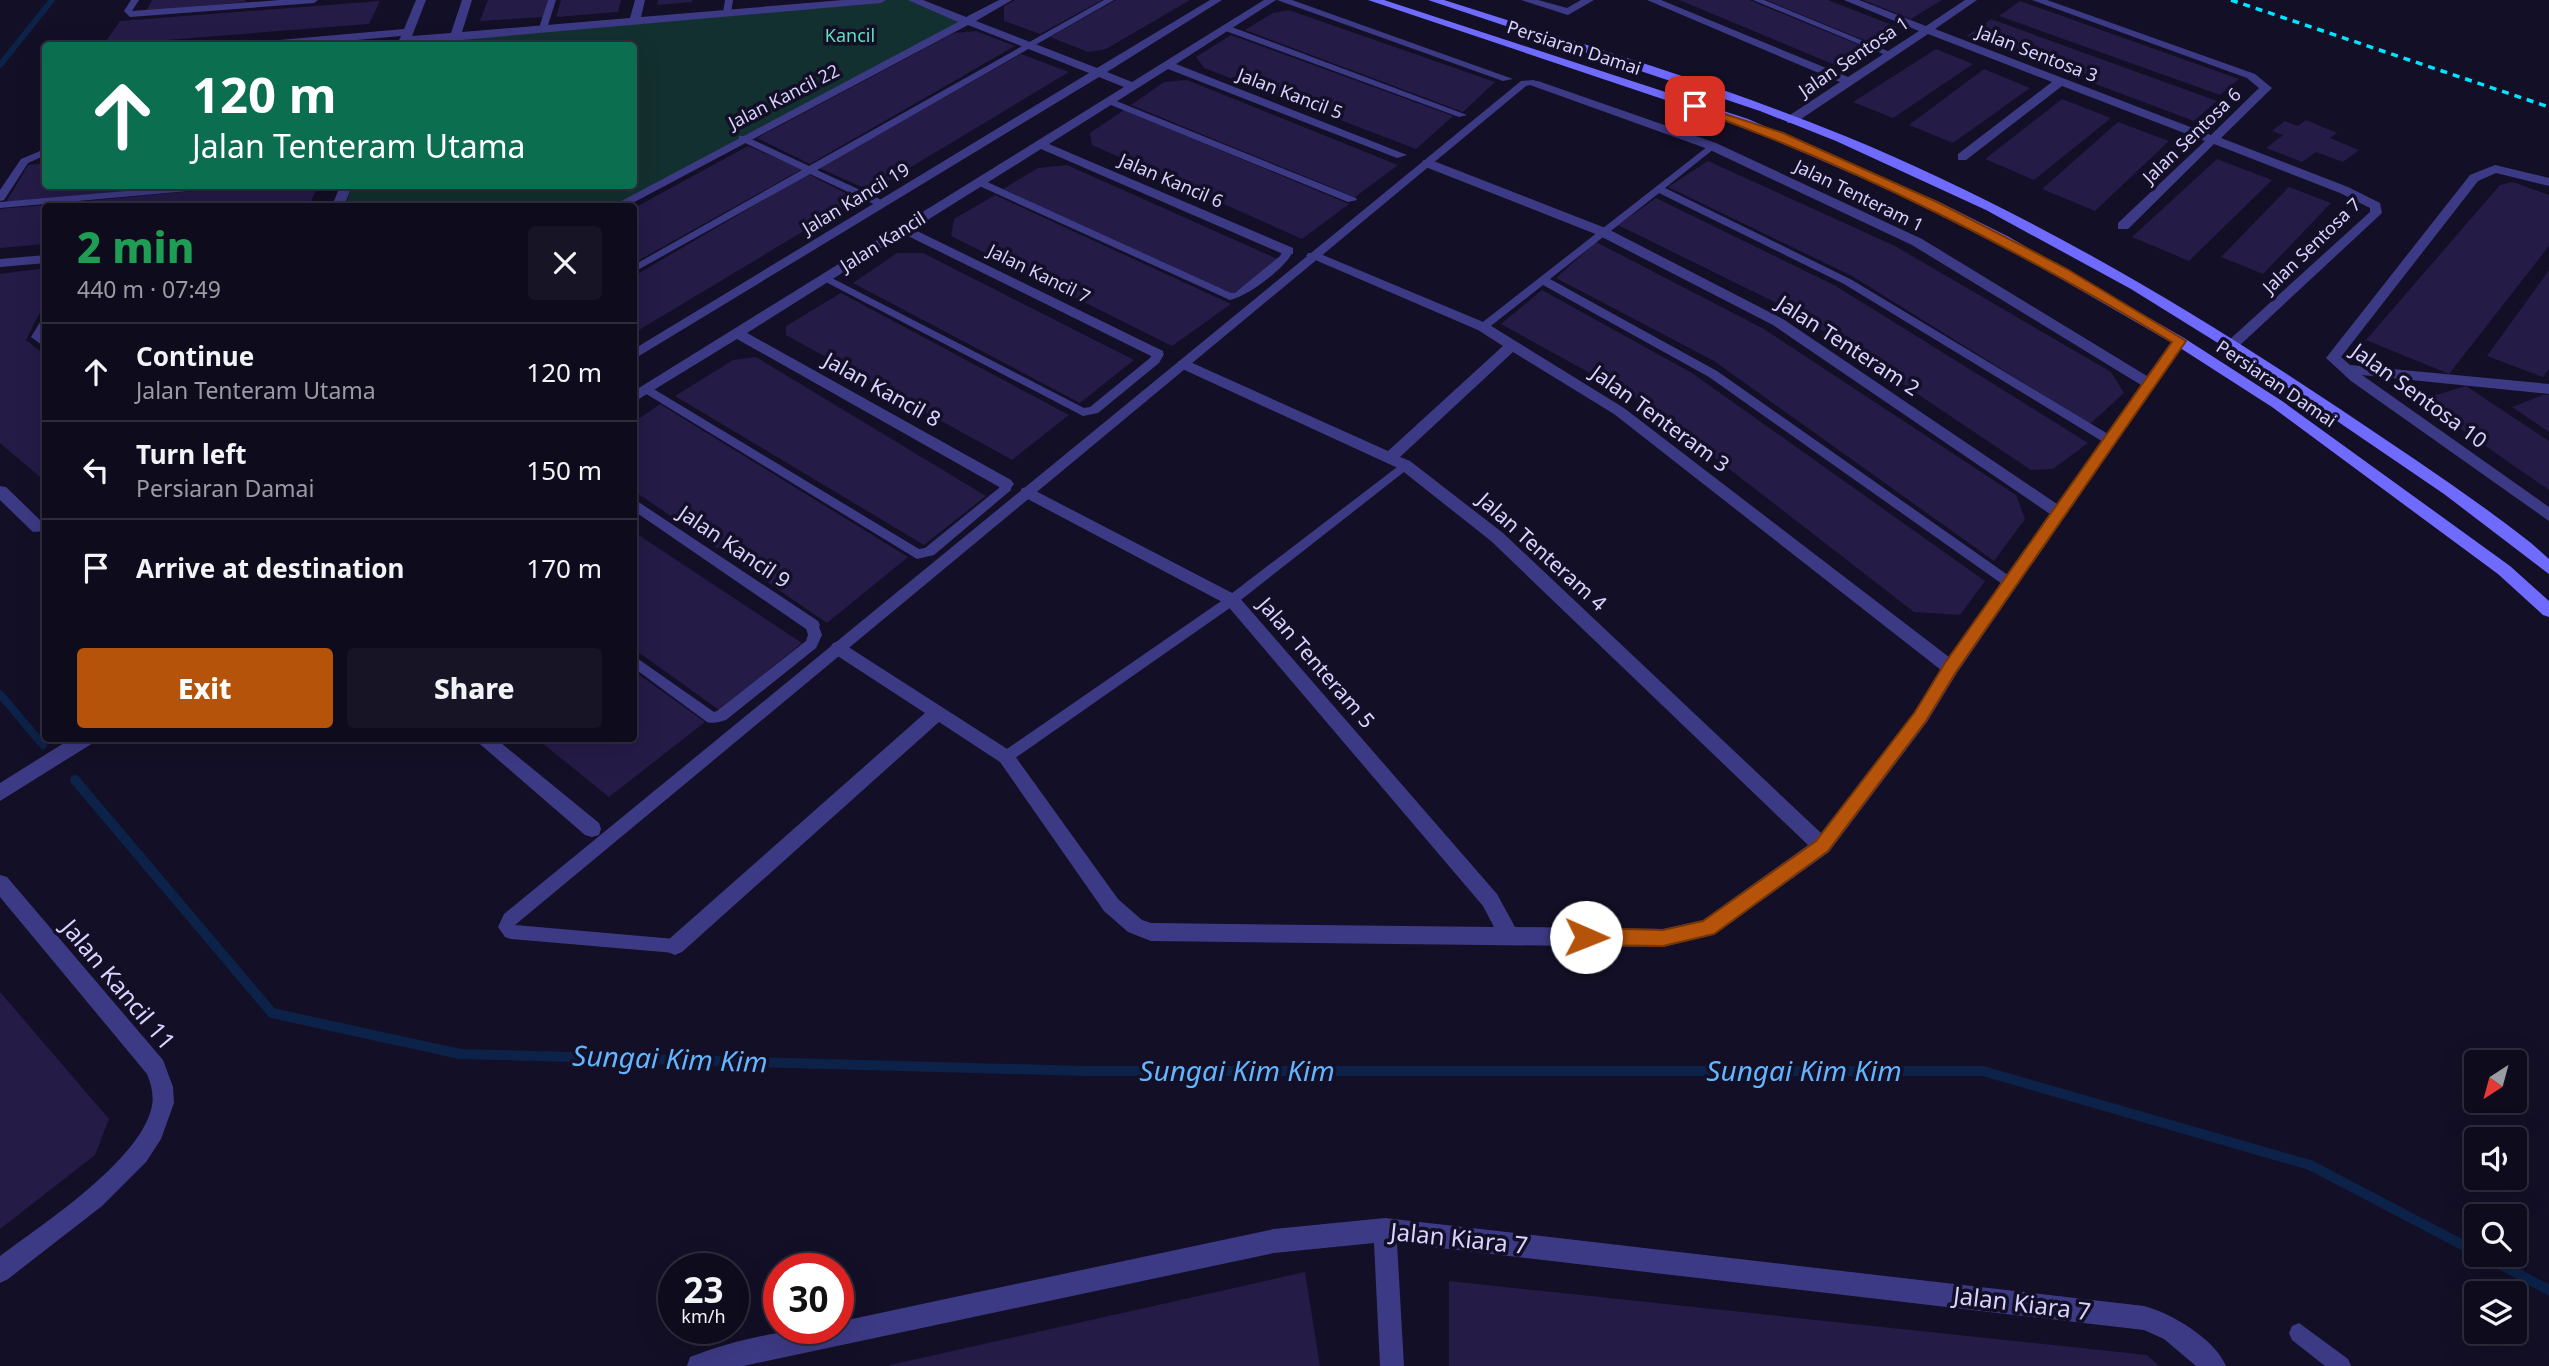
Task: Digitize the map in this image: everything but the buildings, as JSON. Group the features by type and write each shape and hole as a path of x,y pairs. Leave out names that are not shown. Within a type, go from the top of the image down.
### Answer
{"main road":[{"name":"Persiaran Damai","path":"1373,0 1780,136 1933,204 2004,240 2179,341 2277,404 2504,570 2549,611"},
{"name":"Persiaran Damai","path":"1433,0 1791,120 1958,192 2032,230 2234,344 2416,467 2549,568"}],"street":[{"path":"405,39 421,0"},
{"path":"455,36 467,0"},
{"path":"635,20 640,0"},
{"path":"337,42 455,36 813,3 881,0"},
{"path":"912,0 1132,86"},
{"name":"Jalan Kancil 22","path":"623,203 1007,0"},
{"name":"Jalan Kancil 19","path":"637,353 1217,0"},
{"name":"Jalan Kancil","path":"637,395 1271,0"},
{"path":"1282,0 1507,79"},
{"path":"1526,0 1568,12 1586,3"},
{"path":"1652,0 1849,82"},
{"name":"Jalan Sentosa 3","path":"1849,0 2213,140"},
{"name":"Jalan Sentosa 1","path":"1791,120 1972,0"},
{"name":"Jalan Sentosa 6","path":"2038,0 2258,79 2266,88 2123,226"},
{"name":"Jalan Kancil 5","path":"1167,65 1401,155"},
{"path":"1962,157 2061,81"},
{"name":"Jalan Tenteram 1","path":"1534,83 1713,146 1917,242 2149,384"},
{"name":"Jalan Sentosa 7","path":"2213,140 2344,190 2372,203 2377,210 2234,344"},
{"name":"Jalan Kancil 6","path":"1041,144 1288,251"},
{"name":"Jalan Tenteram 2","path":"1427,163 1603,232 1778,322 2059,513"},
{"name":"Jalan Sentosa 10","path":"2549,182 2495,169 2474,178 2333,358 2549,515"},
{"name":"Jalan Kancil 7","path":"904,229 1158,354"},
{"name":"Jalan Tenteram 3","path":"1313,256 1483,327 1619,411 1951,668"},
{"path":"0,263 42,258"},
{"name":"Jalan Kancil 8","path":"737,333 1006,484"},
{"path":"839,648 1006,757 1111,905 1135,926 1170,933 1663,938 1708,928 1822,846 1921,717 1951,668 2179,341"},
{"path":"1398,461 1513,344"},
{"name":"Jalan Tenteram 4","path":"1183,364 1398,461 1497,537 1822,846"},
{"path":"2345,369 2549,389"},
{"path":"0,491 42,527"},
{"name":"Jalan Tenteram 5","path":"1028,492 1231,600 1490,900 1509,935"},
{"name":"Jalan Kancil 9","path":"637,507 812,625"},
{"path":"675,946 684,941 938,712"},
{"path":"0,793 81,742"},
{"path":"487,742 592,828"},
{"name":"Jalan Kancil 11","path":"0,883 155,1067 163,1086 162,1108 153,1134 135,1160 0,1271"},
{"path":"1385,1230 1392,1366"},
{"name":"Jalan Kiara 7","path":"699,1366 714,1360 1274,1241 1385,1230 2144,1318 2155,1320 2175,1332 2214,1366"}],"lane":[{"path":"135,0 128,11 130,14 314,0"},
{"path":"543,28 552,0"},
{"path":"727,13 729,0"},
{"path":"637,267 1110,0"},
{"path":"1757,0 1891,54"},
{"path":"1226,28 1462,114"},
{"path":"675,946 511,932 506,928 510,919 1313,256 1524,83 1534,83"},
{"path":"1109,101 1352,201"},
{"path":"742,138 882,204"},
{"path":"1483,327 1713,146"},
{"path":"0,198 24,161 42,154"},
{"path":"979,182 1230,297 1239,295 1285,257 1288,251"},
{"path":"0,205 178,189"},
{"path":"1659,189 1848,282 2109,440"},
{"path":"826,278 1083,412 1094,410 1158,354"},
{"path":"1543,280 1713,374 2010,583"},
{"path":"647,389 917,554 929,552 1005,490 1006,484"},
{"path":"1006,757 1231,600 1398,461"},
{"path":"637,663 712,718 721,716 811,644 815,635 812,625"},
{"path":"2300,1333 2341,1366"}],"green space":[{"name":"Kancil","path":"881,0 913,0 968,21 623,203 346,203 351,189 637,189 637,42 400,42"}],"waterway":[{"name":"Sungai Kim Kim","path":"0,65 52,0"},
{"name":"Sungai Kim Kim","path":"0,694 43,745"},
{"name":"Sungai Kim Kim","path":"75,780 272,1013 460,1054 1087,1071 1983,1071 2310,1165 2464,1246"},
{"name":"Sungai Kim Kim","path":"2505,1267 2549,1290"}],"railway":[{"path":"2231,0 2549,107"}],"route":[{"path":"1586,937 1663,938 1708,928 1822,846 1921,717 1951,668 2179,341 2063,272 1933,204 1780,136 1695,106"}]}
